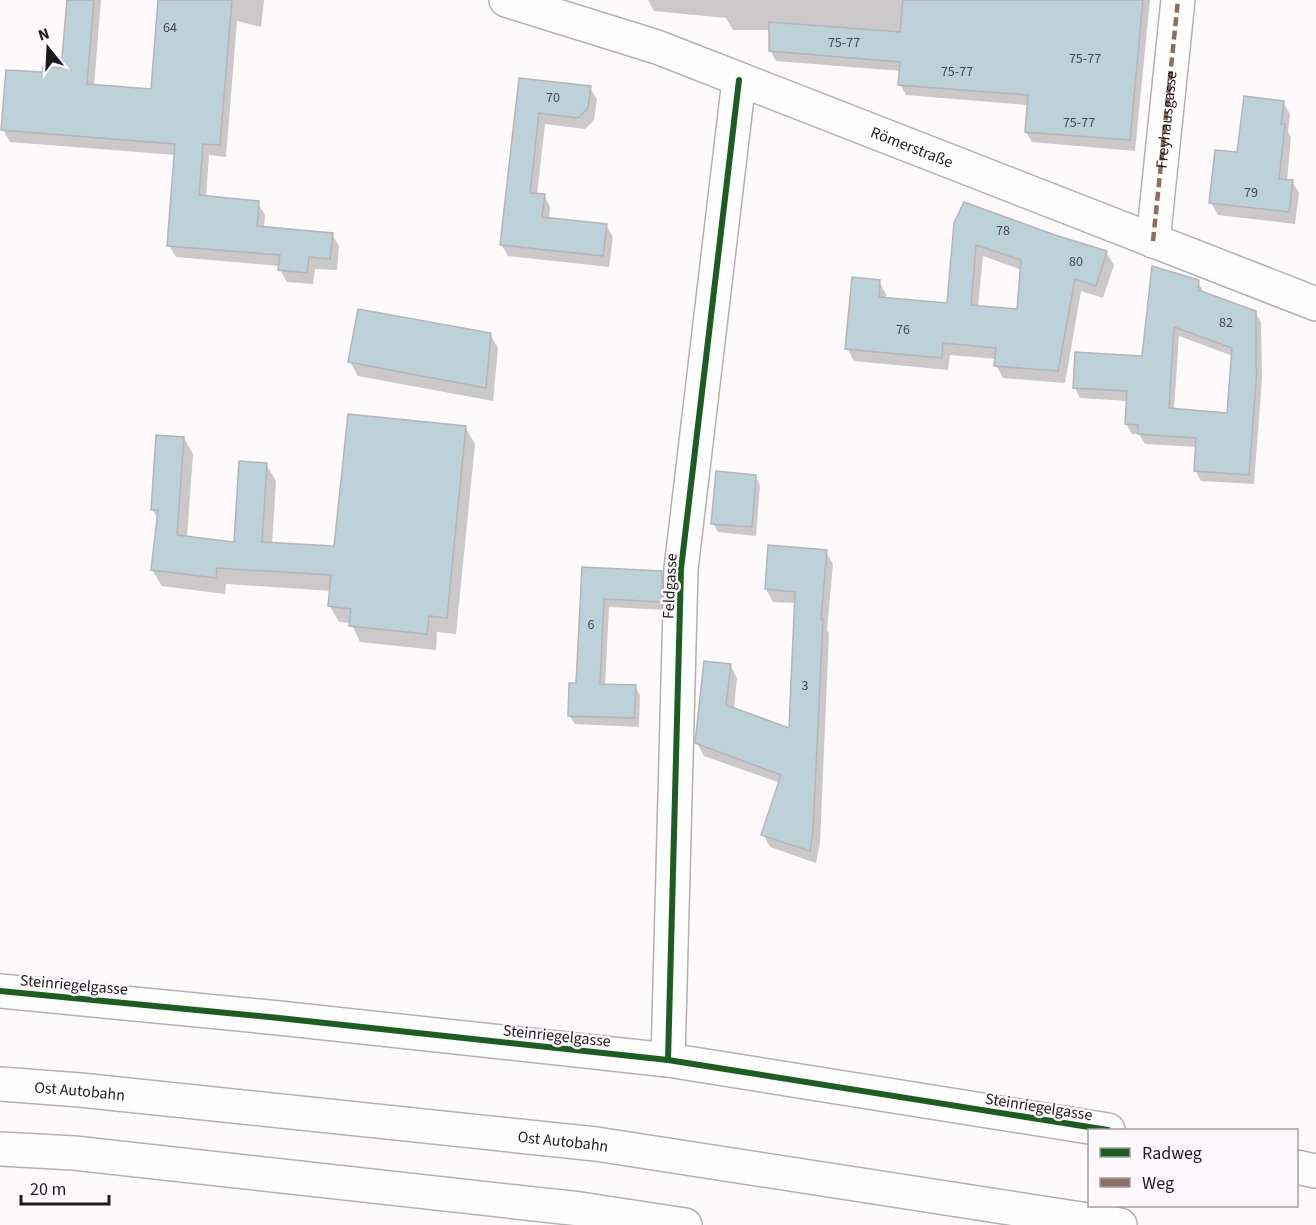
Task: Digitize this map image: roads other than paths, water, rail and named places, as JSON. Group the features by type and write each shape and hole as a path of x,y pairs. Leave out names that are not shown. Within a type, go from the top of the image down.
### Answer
{"main road":[{"name":"Römerstraße","path":"506,0 657,46 1316,304"},
{"name":"Freyhausgasse","path":"1153,240 1178,0"},
{"name":"Feldgasse","path":"668,1060 681,569 739,80"},
{"name":"Steinriegelgasse","path":"0,991 291,1019 668,1060 1096,1129"},
{"name":"Ost Autobahn","path":"0,1084 80,1090 596,1144 1120,1225"},
{"path":"0,1149 74,1153 580,1209 685,1225"},
{"path":"1298,1167 1316,1171"}]}
